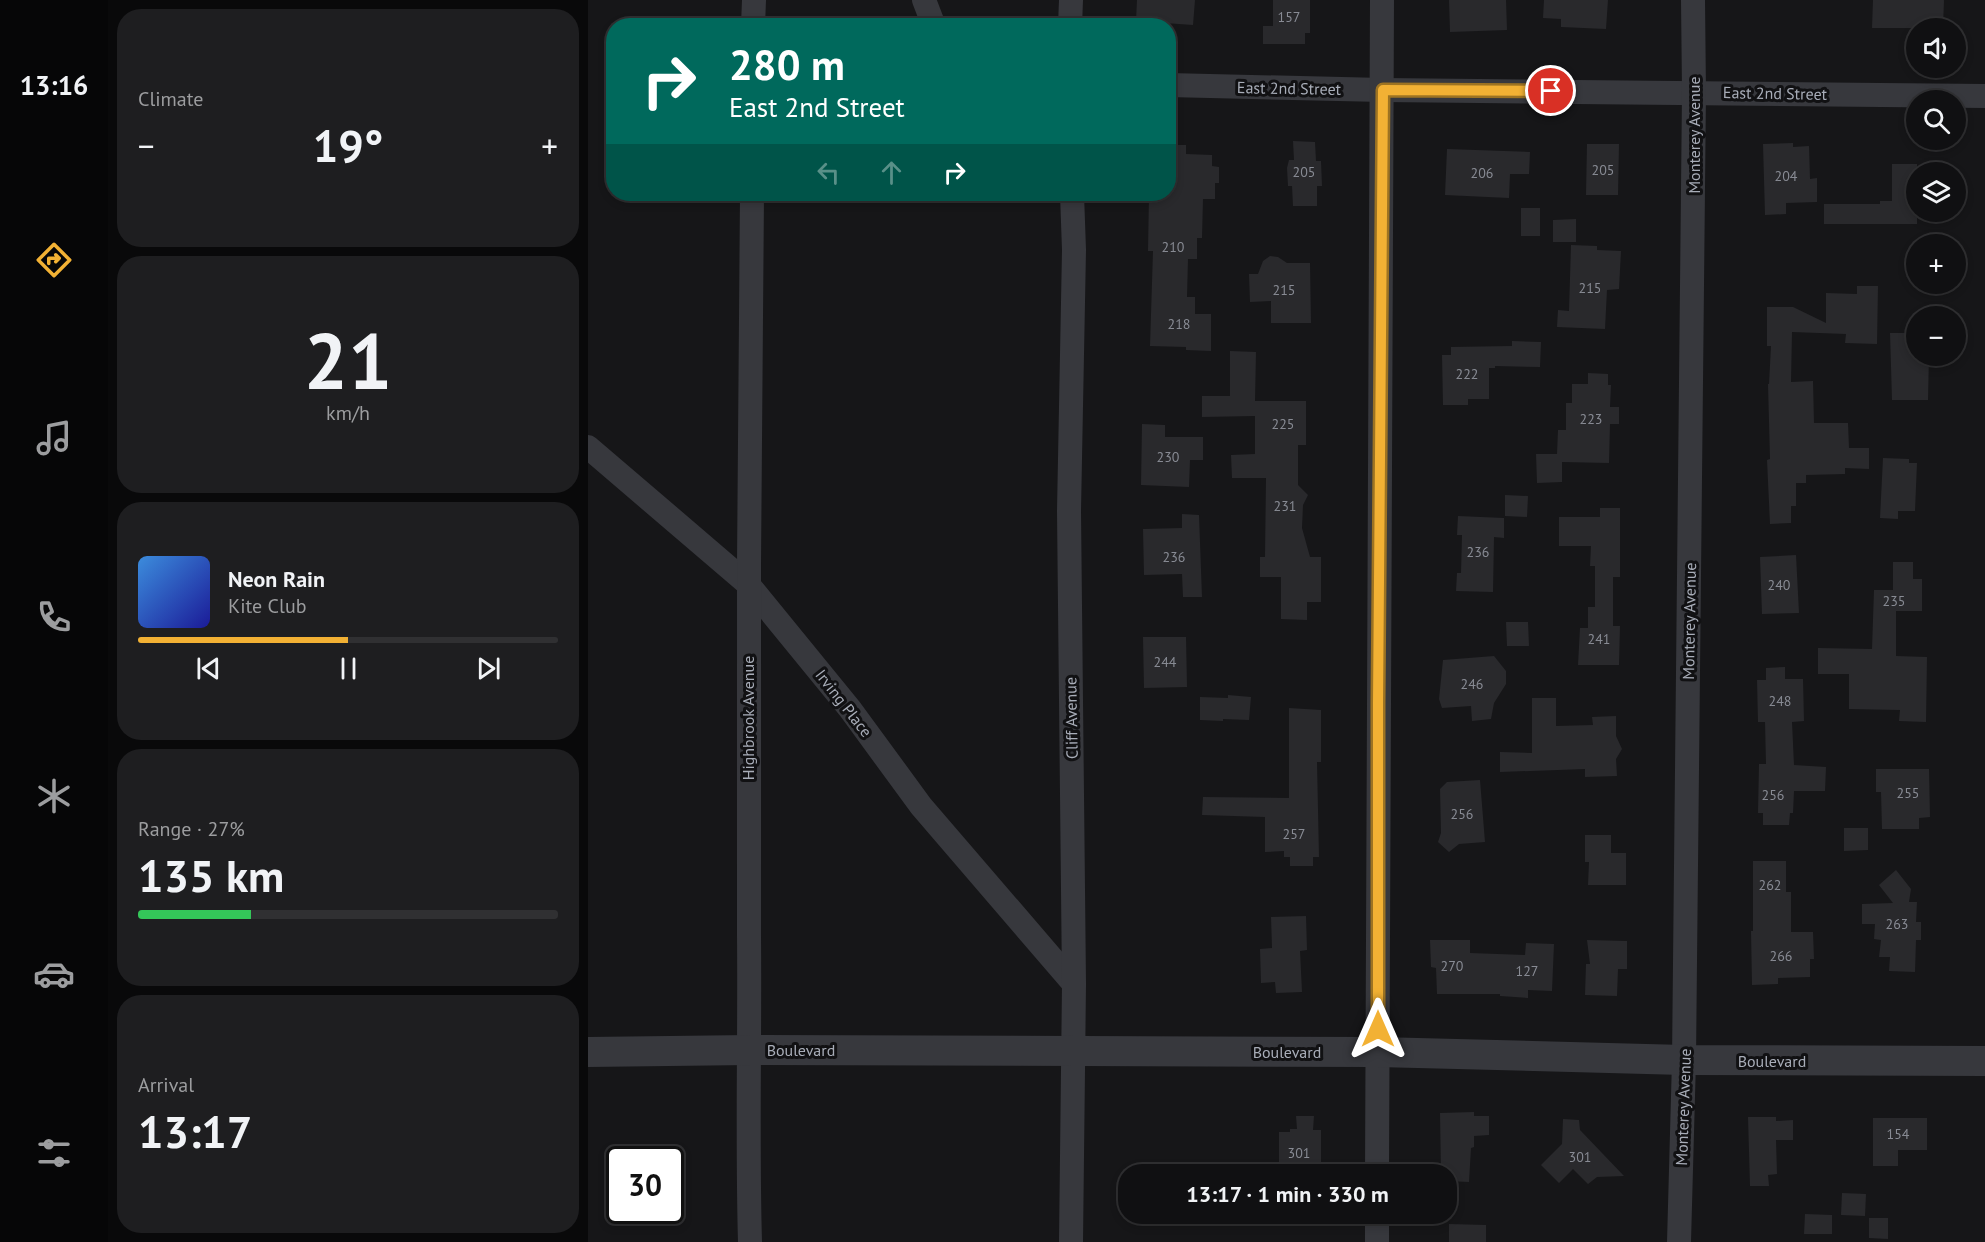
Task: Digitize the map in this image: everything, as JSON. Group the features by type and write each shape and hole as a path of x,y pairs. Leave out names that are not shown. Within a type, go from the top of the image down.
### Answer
{"street":[{"path":"753,18 754,0"},
{"path":"924,0 931,18"},
{"path":"1070,18 1071,0"},
{"path":"1377,1164 1382,0"},
{"name":"Monterey Avenue","path":"1679,1242 1684,1060 1693,0"},
{"name":"East 2nd Street","path":"1176,85 1383,90 1985,96"},
{"name":"Highbrook Avenue","path":"750,1242 747,1138 750,1050 748,584 752,201"},
{"name":"Cliff Avenue","path":"1071,1242 1074,984 1069,511 1074,250 1072,201"},
{"name":"Irving Place","path":"588,447 748,584 850,709 921,806 1074,984"},
{"name":"Boulevard","path":"588,1052 750,1050 1072,1053 1378,1052 1684,1060 1985,1061"},
{"path":"1377,1224 1377,1242"}],"building":[{"path":"1137,0 1195,0 1193,25 1176,24 1176,18 1136,18"},
{"path":"1273,0 1310,0 1310,33 1305,33 1305,44 1263,44 1263,26 1273,26"},
{"path":"1449,0 1506,0 1507,30 1450,32"},
{"path":"1544,0 1608,0 1606,29 1561,27 1561,19 1543,18"},
{"path":"1873,0 1944,0 1943,18 1906,18 1906,28 1872,28"},
{"path":"1293,141 1315,142 1316,161 1321,161 1322,186 1317,186 1317,206 1293,206 1292,186 1288,186 1287,168 1289,160 1294,160"},
{"path":"1793,143 1793,147 1809,146 1810,179 1817,178 1817,202 1786,203 1786,214 1765,215 1763,144"},
{"path":"1587,144 1619,144 1618,195 1586,195"},
{"path":"1176,145 1186,145 1186,154 1212,155 1212,166 1219,167 1219,183 1215,183 1215,199 1203,199 1202,238 1197,238 1197,259 1188,259 1187,297 1195,297 1195,314 1211,314 1211,351 1186,350 1186,347 1150,346 1153,251 1148,251 1149,201 1176,201"},
{"path":"1447,149 1530,152 1529,174 1510,174 1509,198 1445,195"},
{"path":"1892,164 1906,164 1906,222 1917,222 1917,224 1824,224 1824,204 1880,204 1880,201 1892,201"},
{"path":"1521,208 1540,208 1540,236 1521,236"},
{"path":"1576,219 1576,242 1553,242 1553,220"},
{"path":"1571,245 1597,246 1597,250 1621,251 1619,289 1607,290 1605,329 1557,327 1558,310 1569,311"},
{"path":"1270,256 1278,257 1287,263 1310,263 1311,323 1271,323 1271,301 1250,302 1249,274 1258,274 1263,261"},
{"path":"1857,286 1878,286 1877,344 1845,343 1846,334 1792,332 1791,382 1813,381 1814,423 1848,423 1849,448 1869,448 1869,469 1845,468 1845,474 1806,475 1806,483 1796,483 1796,506 1791,506 1791,523 1770,524 1767,460 1770,459 1768,384 1771,346 1767,346 1767,307 1793,307 1826,323 1826,293 1857,294"},
{"path":"1890,333 1906,333 1906,366 1929,366 1928,400 1892,400"},
{"path":"1512,341 1541,342 1540,367 1495,366 1495,368 1489,368 1489,399 1468,399 1468,405 1443,405 1442,355 1451,355 1451,347 1512,346"},
{"path":"1230,351 1256,352 1255,401 1306,401 1306,445 1298,445 1298,485 1308,495 1303,505 1302,528 1310,557 1321,557 1321,602 1307,602 1307,620 1281,619 1281,577 1260,577 1260,557 1265,557 1266,478 1232,478 1231,455 1255,454 1255,416 1202,417 1202,396 1230,396"},
{"path":"1588,373 1608,374 1608,385 1611,385 1610,407 1619,407 1619,424 1610,424 1609,463 1562,462 1562,482 1537,483 1536,454 1557,454 1558,430 1566,430 1566,403 1572,403 1572,384 1588,384"},
{"path":"1142,424 1165,425 1165,437 1203,437 1203,460 1190,460 1189,487 1141,485"},
{"path":"1883,458 1909,459 1909,463 1917,463 1915,511 1898,511 1898,519 1880,518"},
{"path":"1505,495 1528,496 1527,517 1505,516"},
{"path":"1600,508 1620,508 1620,577 1613,577 1613,626 1620,626 1619,665 1578,665 1580,628 1588,628 1588,607 1595,607 1595,566 1590,566 1591,546 1559,546 1559,517 1600,517"},
{"path":"1182,514 1199,515 1202,597 1183,597 1182,574 1144,575 1143,529 1182,528"},
{"path":"1458,516 1504,518 1504,538 1494,537 1493,592 1456,591 1457,573 1461,573 1462,535 1457,535"},
{"path":"1796,555 1799,613 1762,614 1760,557"},
{"path":"1893,562 1913,562 1913,579 1922,579 1922,611 1896,611 1896,656 1927,657 1926,722 1899,721 1900,710 1849,709 1849,674 1818,674 1818,648 1872,649 1874,590 1893,590"},
{"path":"1506,622 1528,622 1529,646 1507,646"},
{"path":"1143,637 1186,637 1187,687 1144,688"},
{"path":"1494,656 1506,671 1506,684 1494,703 1491,719 1472,721 1471,706 1442,708 1439,699 1443,660"},
{"path":"1785,667 1785,679 1803,679 1804,721 1792,722 1794,765 1826,767 1825,791 1794,791 1793,813 1790,813 1789,825 1763,825 1763,813 1758,813 1759,764 1766,764 1765,722 1758,722 1757,680 1766,680 1766,668"},
{"path":"1228,695 1251,697 1249,720 1200,720 1200,697 1228,698"},
{"path":"1532,698 1556,698 1556,726 1593,725 1592,717 1616,716 1616,736 1622,749 1616,759 1617,776 1585,777 1585,769 1500,772 1500,752 1532,753"},
{"path":"1289,708 1321,710 1321,762 1317,762 1319,857 1313,857 1313,866 1290,866 1290,857 1284,857 1284,851 1265,852 1265,817 1202,815 1203,797 1289,798"},
{"path":"1876,769 1929,769 1930,817 1919,818 1919,829 1882,829 1881,792 1876,792"},
{"path":"1480,780 1485,842 1459,844 1449,852 1438,842 1441,833 1440,789 1447,782"},
{"path":"1844,828 1868,828 1868,850 1844,851"},
{"path":"1585,835 1611,835 1611,853 1626,853 1626,885 1588,885 1589,862 1585,862"},
{"path":"1753,861 1786,861 1786,892 1791,892 1791,932 1813,932 1814,959 1810,959 1810,977 1778,978 1778,984 1752,985"},
{"path":"1896,870 1911,889 1909,902 1917,902 1916,922 1921,922 1921,940 1916,940 1915,972 1889,971 1890,957 1879,957 1881,940 1874,939 1875,924 1862,924 1862,904 1893,903 1879,885"},
{"path":"1306,916 1307,950 1300,951 1302,992 1276,993 1275,982 1261,983 1260,949 1272,948 1271,917"},
{"path":"1430,940 1470,940 1470,953 1525,955 1526,943 1554,944 1552,991 1528,990 1528,998 1500,996 1500,994 1437,994 1436,968 1431,967"},
{"path":"1587,940 1627,941 1627,969 1618,969 1617,996 1585,995 1586,964 1590,964"},
{"path":"1474,1112 1474,1116 1489,1116 1489,1135 1474,1136 1469,1182 1457,1181 1457,1164 1441,1164 1440,1113"},
{"path":"1296,1116 1314,1116 1313,1130 1321,1130 1321,1164 1279,1164 1279,1132 1290,1132 1290,1129 1297,1129"},
{"path":"1748,1117 1776,1117 1776,1121 1793,1120 1793,1140 1776,1140 1777,1174 1768,1175 1769,1186 1750,1186"},
{"path":"1873,1118 1927,1118 1927,1150 1898,1150 1898,1166 1873,1166"},
{"path":"1563,1119 1579,1120 1580,1130 1624,1176 1597,1177 1588,1184 1573,1169 1559,1183 1541,1165 1562,1144"},
{"path":"1842,1193 1866,1194 1865,1216 1841,1215"},
{"path":"1805,1214 1832,1215 1832,1234 1804,1234"},
{"path":"1869,1218 1888,1218 1888,1239 1869,1238"},
{"path":"1449,1224 1486,1225 1486,1242 1449,1242"}],"route":[{"path":"1378,1029 1383,90 1551,91"}]}
